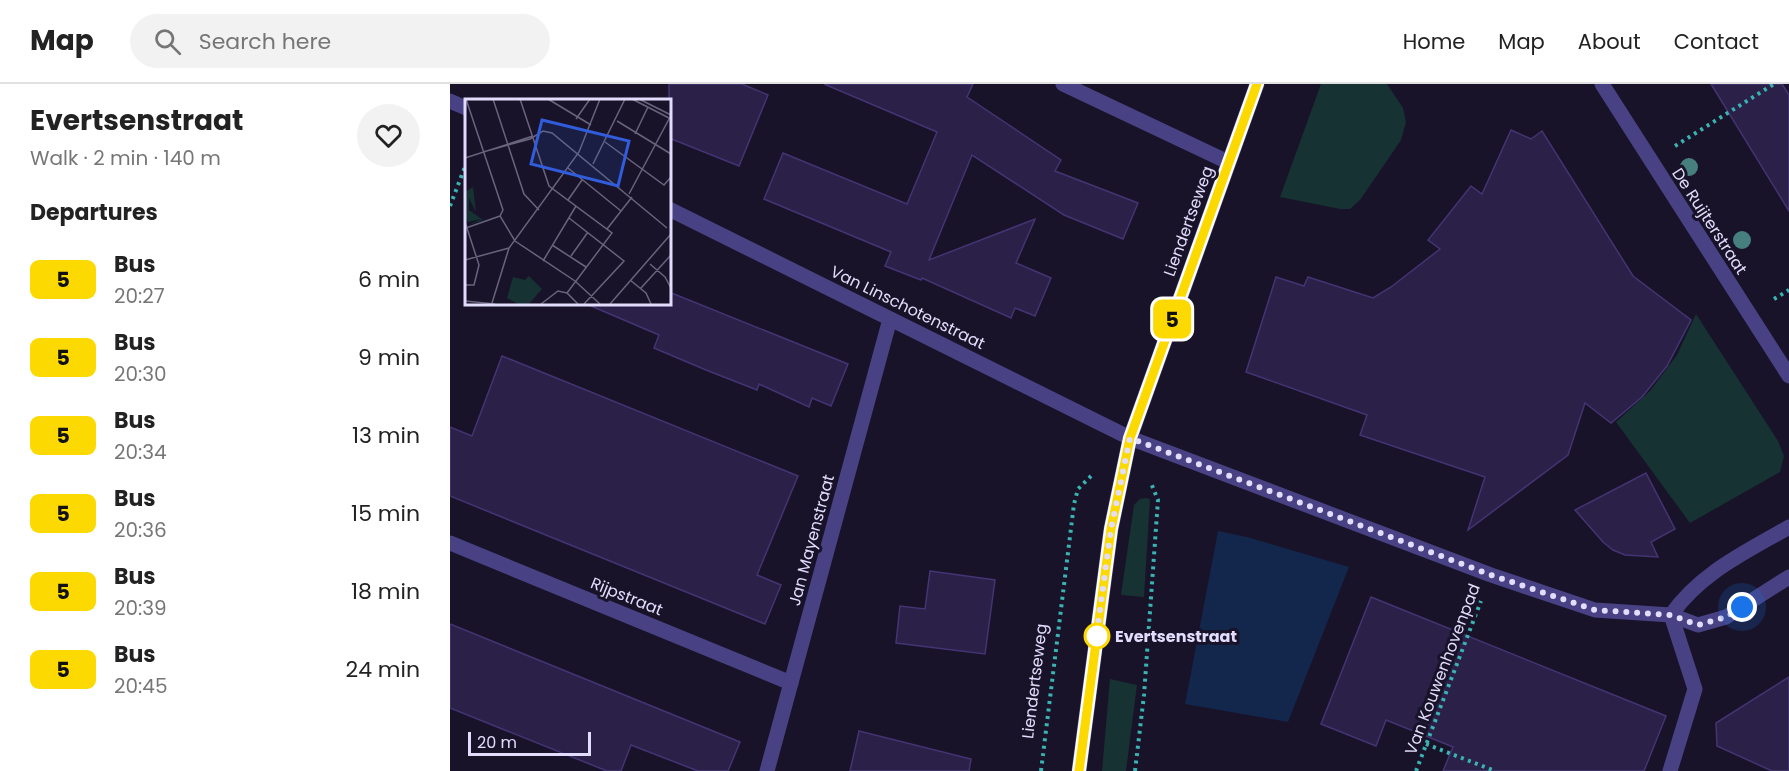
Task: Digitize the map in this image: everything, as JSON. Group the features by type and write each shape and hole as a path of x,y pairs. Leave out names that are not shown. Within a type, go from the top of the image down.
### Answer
{"street":[{"path":"1062,84 1228,162"},
{"name":"Liendertseweg","path":"1079,771 1111,529 1130,438 1257,84"},
{"name":"De Ruijterstraat","path":"1602,84 1789,376"},
{"path":"450,100 465,108"},
{"name":"Van Linschotenstraat","path":"670,209 1130,438"},
{"name":"Jan Mayenstraat","path":"767,771 890,319"},
{"path":"1130,438 1491,575 1595,610 1671,615 1698,625 1726,617 1789,578"},
{"path":"1671,615 1683,598 1707,576 1789,527"},
{"name":"Rijpstraat","path":"450,543 791,683"},
{"path":"1670,771 1695,689 1671,615"}],"path":[{"path":"1651,161 1774,84"},
{"path":"450,206 465,167"},
{"path":"1130,438 1158,500 1144,695 1135,771"},
{"name":"Liendertseweg","path":"1041,771 1074,504 1078,489 1093,475"},
{"name":"Van Kouwenhovenpad","path":"1416,771 1491,575"},
{"path":"1426,744 1495,771"}],"green space":[{"path":"1321,84 1387,84 1403,108 1406,122 1401,140 1360,200 1350,209 1280,197"},
{"path":"1696,314 1778,441 1784,456 1780,472 1690,523 1616,422 1650,391 1677,355"},
{"path":"1140,499 1150,499 1144,597 1121,595 1134,505"},
{"path":"1110,679 1137,685 1126,771 1102,771"}],"water":[{"path":"1218,531 1247,537 1349,567 1288,722 1185,704"}],"building":[{"path":"669,84 742,84 768,95 739,166 670,138"},
{"path":"824,84 973,84 967,97 1061,160 1055,171 1138,203 1123,239 1064,215 972,155 929,260 1035,219 1016,263 1051,278 1035,316 1015,308 1011,318 922,278 921,280 885,266 891,252 764,199 783,153 907,204 937,132"},
{"path":"1711,84 1782,84 1789,95 1789,211"},
{"path":"1511,130 1531,139 1542,131 1633,276 1691,320 1667,366 1642,397 1611,423 1585,403 1568,455 1468,530 1485,477 1360,435 1367,415 1246,372 1276,277 1304,286 1308,277 1373,298 1391,287 1440,249 1428,240 1471,186 1482,194"},
{"path":"670,292 848,364 831,406 812,398 809,407 759,384 757,390 654,348 659,335 586,304 670,304"},
{"path":"502,356 798,476 757,575 781,585 765,624 450,496 450,427 472,436"},
{"path":"1646,473 1675,529 1651,542 1658,557 1625,555 1613,550 1575,510"},
{"path":"930,571 995,580 985,654 896,643 900,606 925,609"},
{"path":"1371,597 1666,716 1644,771 1443,771 1453,747 1386,720 1376,746 1321,724"},
{"path":"450,624 740,742 728,771 698,771 631,745 621,771 607,771 450,708"},
{"path":"1789,677 1789,771 1772,771 1717,746 1716,723"},
{"path":"859,731 971,759 969,771 850,771"}],"bus line":[{"name":"5","path":"1079,771 1111,529 1130,438 1257,84"}],"place":[{"name":"Evertsenstraat","path":"1097,636"}],"route":[{"path":"1097,636 1096,639 1111,529 1130,438 1491,575 1595,610 1671,615 1698,625 1726,617 1742,607"}]}
